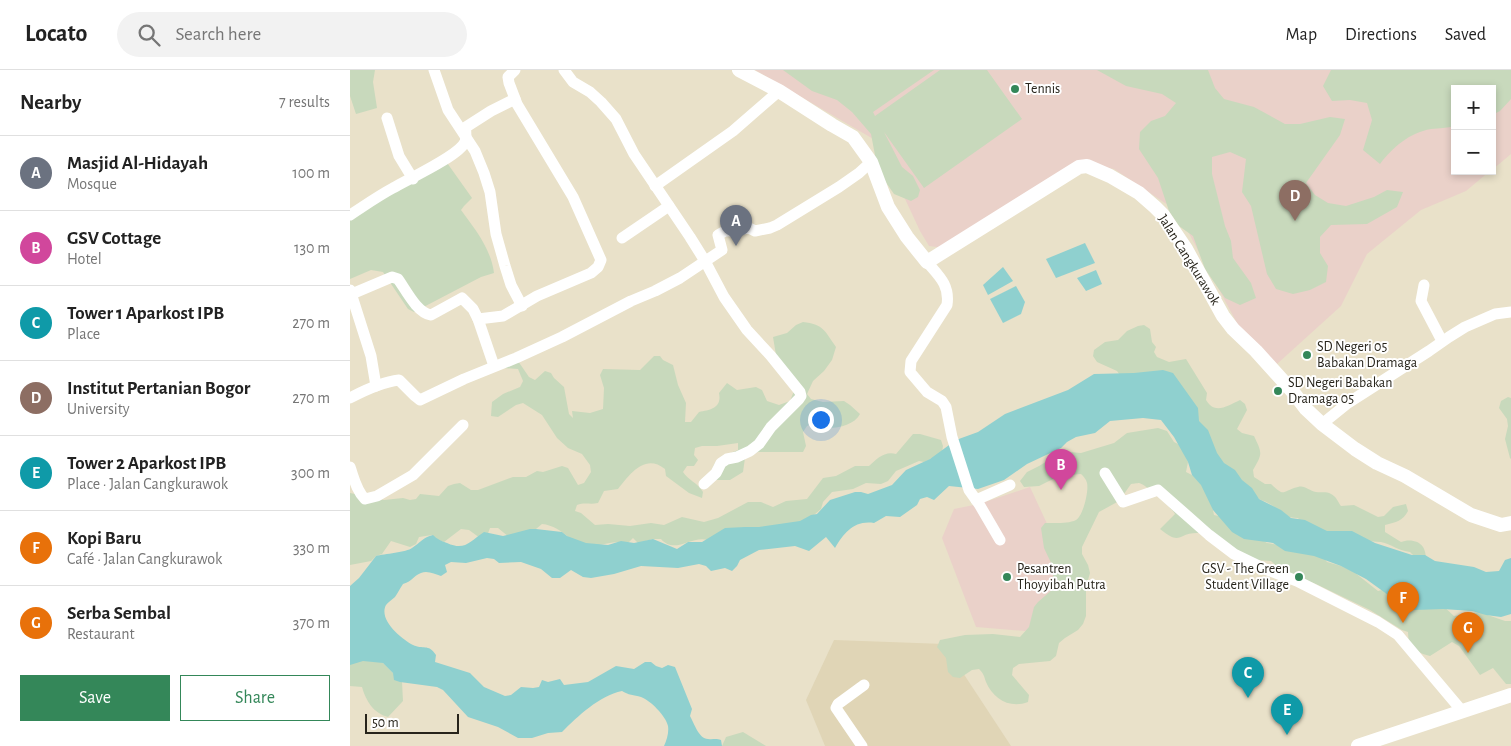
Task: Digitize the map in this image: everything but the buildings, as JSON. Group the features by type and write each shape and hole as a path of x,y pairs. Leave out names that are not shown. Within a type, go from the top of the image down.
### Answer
{"street":[{"path":"434,70 448,110 474,151 488,186 496,234 505,266 511,285 522,306"},
{"path":"478,318 499,318 537,296 591,272 598,267 601,260 573,197 515,99 508,83 508,76 515,70"},
{"path":"564,70 573,82 590,92 616,119 634,154 705,261 724,297 743,324 800,392 801,396 794,405 771,427 758,444 737,457 727,459 721,463 716,473 704,484"},
{"path":"739,70 853,137 871,162 888,207 907,237 944,282 949,295 947,305 911,361 910,372 927,392 942,400 946,407 952,437 969,490 1000,540"},
{"path":"655,186 733,132 779,92"},
{"path":"350,215 394,187 413,179 448,157 464,144 466,127 475,120 515,99"},
{"path":"387,118 400,156 413,179"},
{"path":"350,398 376,386 400,380 420,400 464,379 516,358 680,278 722,250 718,235 725,230 748,228 755,231 770,228 839,187 871,162"},
{"name":"Jalan Cangkurawok","path":"927,262 1079,167 1087,166 1097,169 1139,193 1159,211 1186,249 1223,316 1293,392 1306,409 1322,424 1354,449 1377,463 1405,476 1471,514 1500,525 1511,523"},
{"path":"622,238 669,206"},
{"path":"376,386 371,356 351,292 392,277 398,278 417,307 425,314 431,315 462,298 473,309 478,318 494,366"},
{"path":"1424,285 1421,301 1442,341"},
{"path":"1322,424 1348,403 1465,327 1495,314 1511,312"},
{"path":"350,467 357,488 363,497 365,499 377,496 413,475 463,425"},
{"path":"1105,473 1123,502 1158,490 1209,535 1234,554 1265,569 1298,581 1378,622 1398,635 1462,711"},
{"path":"976,500 1010,485"},
{"path":"862,746 836,708 838,704 864,686"},
{"path":"1358,746 1511,695"}],"shaded area":[{"path":"755,70 1511,70 1511,154 1496,167 1496,85 1451,85 1451,175 1485,175 1466,191 1421,210 1367,254 1341,306 1277,364 1238,325 1177,211 1114,169 1073,163 945,248 929,246 875,140"},
{"name":"Pesantren Thoyyibah Putra","path":"1030,487 1056,543 1056,612 1025,631 976,627 942,538 954,509 979,504"},
{"path":"834,640 944,644 1011,746 825,746 806,700"}],"green space":[{"path":"350,70 375,70 373,82 377,108 356,114 350,96"},
{"path":"783,70 934,70 873,112 875,116 940,70 987,70 1022,119 924,188 884,132 902,167 913,176 920,190 918,197 911,201 894,194 878,171 871,134 852,112 837,100 812,91"},
{"path":"1097,70 1208,70 1215,88 1224,99 1254,107 1285,124 1300,124 1330,117 1345,119 1340,135 1306,183 1315,195 1328,203 1346,206 1374,197 1387,190 1403,192 1397,207 1367,224 1331,225 1320,237 1320,253 1328,266 1326,282 1310,290 1293,294 1276,289 1267,274 1251,206 1242,192 1246,159 1230,152 1212,157 1212,174 1225,226 1231,241 1233,258 1251,283 1256,298 1240,305 1225,298 1205,269 1193,236 1179,226 1169,211 1158,178 1139,149 1140,132 1151,121 1165,116 1176,103 1162,94 1126,86"},
{"path":"1331,70 1511,70 1511,99 1500,111 1496,113 1496,85 1451,85 1451,127 1431,129 1409,137 1390,152 1380,164 1363,150 1372,120 1367,103 1350,100 1332,101 1323,86"},
{"path":"445,160 472,198 461,210 486,248 494,273 481,277 414,312 408,309 383,272 371,270 350,279 350,220"},
{"path":"803,322 815,324 823,329 836,347 832,360 813,381 807,394 811,399 823,402 844,401 860,414 855,420 847,425 833,428 825,428 813,423 807,426 803,432 806,446 803,452 758,452 745,458 743,472 730,480 715,480 713,474 714,464 722,457 738,450 738,443 695,448 694,455 698,460 694,466 687,466 683,472 701,489 703,492 702,498 689,493 666,476 665,469 651,463 638,467 618,489 604,491 598,503 577,505 575,511 581,513 595,525 630,526 651,523 664,525 682,517 704,522 718,518 748,502 761,502 773,507 786,501 807,499 823,478 836,476 855,466 869,466 884,455 896,454 913,434 941,440 943,446 942,453 924,462 919,461 896,471 888,481 881,484 866,483 853,489 832,492 823,502 821,509 801,526 780,525 708,540 695,540 678,545 666,543 661,539 638,543 633,538 628,543 617,542 592,546 580,545 557,529 542,524 536,529 509,537 498,528 490,528 487,536 480,538 469,530 461,529 444,542 432,535 419,537 416,544 410,547 391,541 382,554 376,556 371,561 350,565 350,493 384,500 403,498 410,500 416,499 420,494 439,496 448,486 454,484 460,483 471,490 478,490 513,477 526,477 537,471 543,472 562,466 568,468 578,485 584,483 591,472 590,465 582,454 568,448 557,438 542,415 523,403 516,405 498,417 491,416 492,402 503,394 520,387 523,381 518,369 503,368 518,361 529,377 535,380 545,371 551,373 564,387 569,414 573,418 572,411 590,413 603,409 604,388 600,375 603,369 640,370 654,356 660,356 663,360 673,365 678,385 686,403 685,422 691,422 699,412 711,409 717,405 719,393 727,383 737,390 756,387 762,390 767,401 779,405 790,401 794,391 777,361 773,337 787,333"},
{"path":"1144,325 1150,329 1152,342 1156,347 1154,352 1157,357 1169,362 1186,359 1207,393 1206,400 1210,405 1222,408 1240,400 1245,404 1247,410 1237,429 1242,433 1254,436 1259,446 1260,456 1253,470 1254,477 1265,484 1271,484 1282,492 1305,487 1311,491 1329,493 1334,496 1341,506 1354,505 1378,517 1384,516 1393,507 1406,504 1408,511 1404,517 1399,521 1385,525 1385,532 1401,542 1410,540 1419,543 1424,548 1426,559 1381,542 1336,538 1324,535 1313,531 1298,518 1287,516 1259,499 1125,382 1117,371 1097,362 1093,356 1094,350 1105,342 1118,340 1127,331"},
{"path":"1508,397 1511,398 1511,459 1505,439 1508,426 1507,419 1499,408 1501,401"},
{"path":"1158,428 1167,431 1174,442 1180,445 1188,462 1186,472 1192,475 1209,491 1214,515 1227,518 1267,543 1319,552 1327,562 1354,572 1378,591 1390,588 1441,604 1454,616 1479,612 1505,621 1511,621 1511,684 1506,684 1493,668 1480,675 1459,646 1452,642 1430,656 1409,647 1408,632 1370,610 1316,584 1282,571 1271,561 1242,559 1199,533 1187,534 1176,538 1172,537 1160,529 1175,514 1169,506 1139,483 1131,484 1119,501 1099,512 1082,547 1082,554 1090,573 1086,587 1086,616 1083,624 1078,630 1059,643 1056,656 1050,661 1019,664 1013,668 1012,675 1029,695 1028,702 1015,704 998,698 989,688 984,675 979,669 972,670 960,678 953,677 948,672 946,658 937,647 940,640 965,635 993,634 1020,637 1029,627 1034,607 1053,589 1053,567 1044,548 1041,528 1045,523 1065,523 1076,520 1083,509 1087,483 1081,474 1059,476 1039,486 1024,487 1020,481 1027,472 1059,454 1081,453 1114,443 1127,433"},
{"path":"370,658 383,663 402,682 403,701 388,717 378,713 371,706 362,687 350,686 350,661"},
{"path":"743,732 766,746 722,746 726,737"}],"water":[{"path":"1085,243 1095,263 1056,278 1046,259"},
{"path":"1003,267 1013,281 988,295 983,285"},
{"path":"1096,270 1102,284 1086,291 1077,278"},
{"path":"1016,286 1025,302 1021,314 1003,323 990,299"},
{"path":"1163,370 1173,373 1198,408 1199,421 1208,430 1217,453 1224,463 1235,470 1242,480 1252,488 1259,499 1281,510 1291,518 1305,520 1327,531 1352,531 1375,543 1412,555 1425,555 1435,561 1474,567 1486,572 1499,571 1505,560 1511,558 1511,614 1501,617 1472,611 1415,610 1402,605 1366,579 1341,566 1314,556 1285,551 1273,543 1244,539 1232,532 1213,510 1201,485 1192,475 1188,462 1174,437 1161,420 1143,418 1110,421 1095,433 1076,437 1061,448 1027,464 1004,480 978,489 949,486 934,500 927,497 920,499 917,505 900,517 886,516 874,523 855,526 842,537 835,548 826,537 809,551 795,546 759,550 740,560 732,571 725,568 711,571 706,566 699,564 678,568 641,566 591,578 583,577 571,570 560,578 552,578 541,569 521,562 499,563 494,559 487,558 466,563 451,562 445,565 447,572 441,576 426,572 418,574 403,584 395,597 386,605 384,611 388,623 403,638 413,645 433,651 436,655 435,662 470,673 484,687 505,696 511,695 521,687 539,687 542,680 548,682 560,679 564,685 588,682 616,666 634,669 645,662 651,662 662,668 668,665 675,667 692,709 690,716 697,730 705,738 721,740 722,746 664,746 668,736 668,728 667,722 661,713 645,699 622,691 597,702 562,732 548,733 532,738 518,738 498,727 468,717 443,690 437,687 394,680 393,673 383,663 363,661 350,665 350,586 359,578 376,556 401,552 415,546 430,536 433,535 453,545 463,546 484,532 503,536 536,529 562,532 567,536 586,543 608,545 621,541 634,543 653,539 677,549 688,542 702,542 725,528 759,527 800,521 817,514 830,500 855,492 868,494 892,485 906,470 930,459 956,440 978,432 1005,414 1068,390 1094,374"}],"place":[{"name":"Tennis","path":"1015,89"},
{"name":"Institut Pertanian Bogor","path":"1295,221"},
{"name":"Masjid Al-Hidayah","path":"736,246"},
{"name":"SD Negeri 05 Babakan Dramaga","path":"1307,355"},
{"name":"SD Negeri Babakan Dramaga 05","path":"1278,391"},
{"name":"GSV Cottage","path":"1061,490"},
{"name":"Pesantren Thoyyibah Putra","path":"1007,577"},
{"name":"GSV - The Green Student Village","path":"1299,577"},
{"name":"Kopi Baru","path":"1403,623"},
{"name":"Serba Sembal","path":"1468,653"},
{"name":"Tower 1 Aparkost IPB","path":"1248,698"},
{"name":"Tower 2 Aparkost IPB","path":"1287,735"}]}
